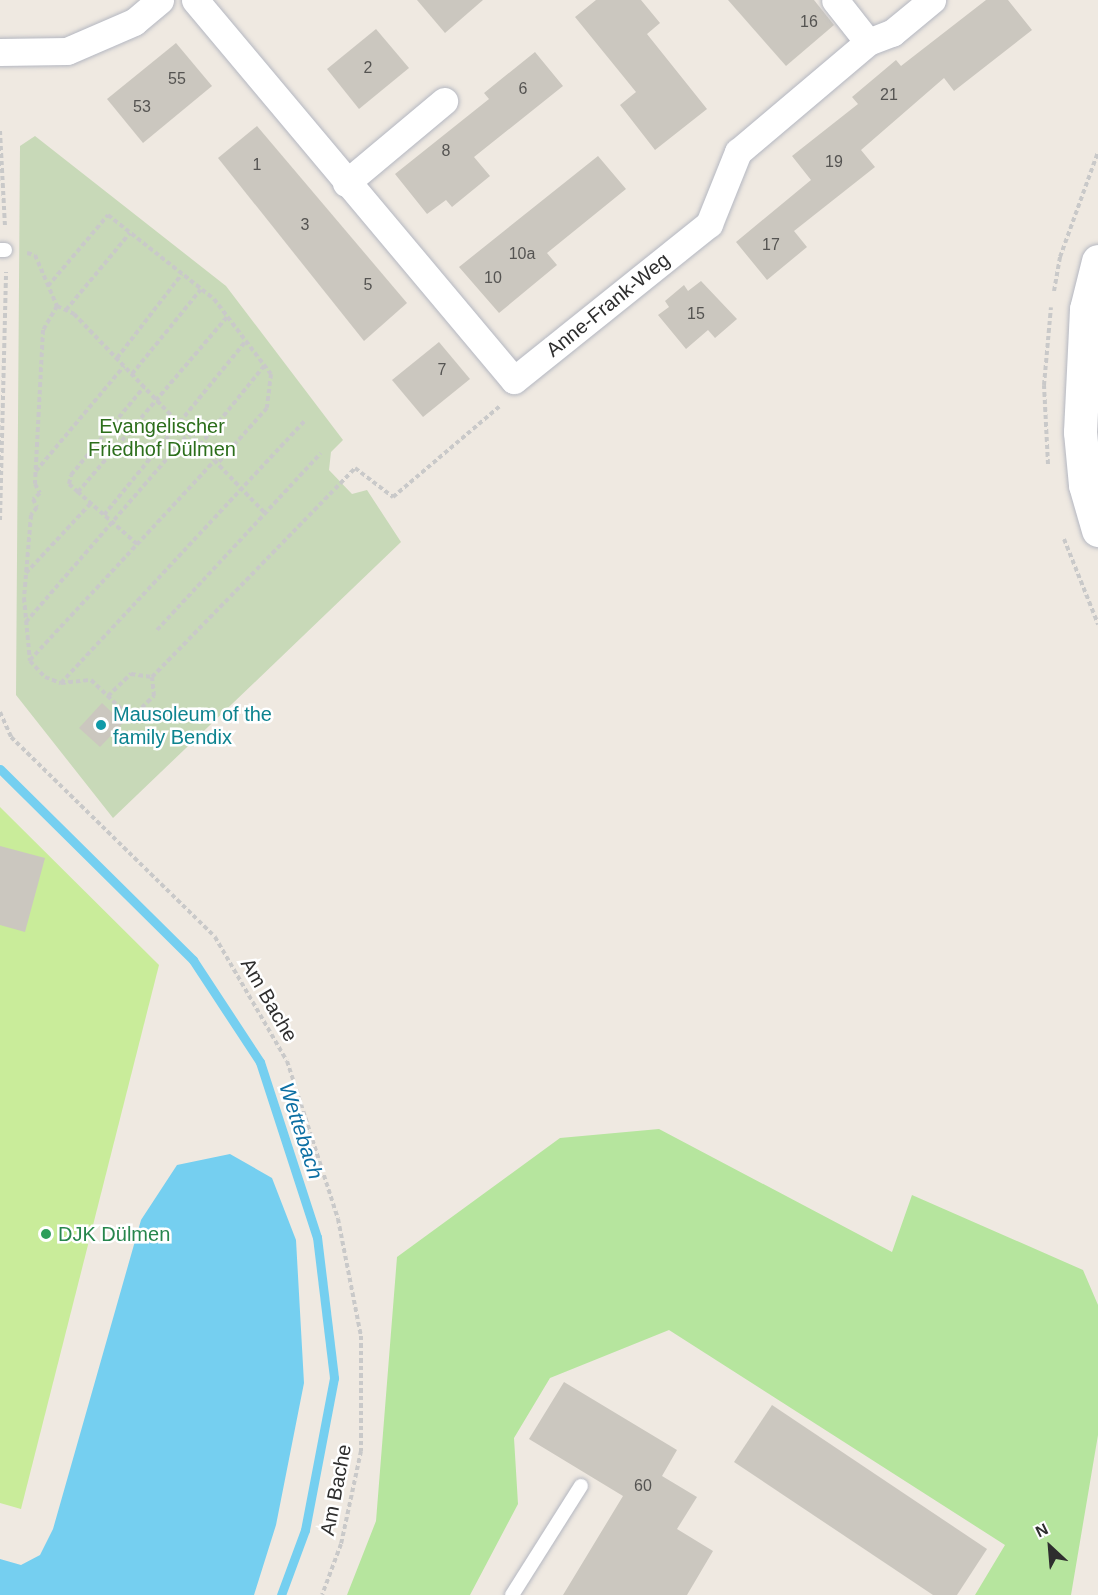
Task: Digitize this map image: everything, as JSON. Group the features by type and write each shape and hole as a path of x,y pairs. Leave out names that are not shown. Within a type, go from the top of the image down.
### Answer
{"street":[{"path":"0,52 66,51 134,22 160,0"},
{"path":"195,0 346,183 514,380"},
{"path":"835,0 868,42"},
{"name":"Anne-Frank-Weg","path":"514,380 709,224 738,152 868,42 892,33 932,0"},
{"path":"346,183 444,101"},
{"path":"1098,261 1086,309 1080,432 1085,485 1098,530"}],"lane":[{"path":"512,1595 581,1486"}],"path":[{"path":"0,131 7,380 0,520"},
{"path":"30,661 137,544 267,408 270,374 228,316 182,274 108,215 48,286"},
{"path":"66,310 130,233"},
{"path":"3,250 35,255 57,306 66,310 117,358 265,513"},
{"path":"117,358 182,274"},
{"path":"132,374 201,290"},
{"path":"57,306 43,330 35,471 40,493 33,499 37,507 31,515 25,574 30,661 61,683 91,680 136,723"},
{"path":"78,492 158,401 228,316"},
{"path":"104,515 177,422 246,341"},
{"path":"35,471 124,366"},
{"path":"200,445 264,366"},
{"path":"152,677 355,468 393,497 513,395 514,380"},
{"path":"137,544 69,484 71,476 144,387"},
{"path":"61,683 305,420"},
{"path":"26,622 114,524 189,433"},
{"path":"157,630 321,453"},
{"path":"25,574 91,503"},
{"path":"108,696 131,674 152,677"},
{"path":"131,718 154,696 152,677"},
{"name":"Am Bache","path":"0,712 11,737 215,937 287,1061 338,1219 361,1336 360,1451 341,1544 322,1595"}],"green space":[{"name":"Evangelischer Friedhof Dülmen","path":"35,136 226,286 343,440 331,452 329,470 352,494 367,490 401,542 113,818 16,695 20,146"},
{"name":"DJK Dülmen","path":"0,807 159,965 21,1509 0,1503"},
{"path":"659,1129 892,1252 912,1195 1083,1270 1098,1305 1098,1435 1071,1595 975,1595 1005,1545 669,1330 550,1378 514,1438 518,1504 470,1595 347,1595 376,1521 397,1257 560,1138"}],"water":[{"path":"230,1154 272,1178 296,1240 304,1383 276,1525 254,1595 0,1595 0,1559 21,1565 40,1555 53,1529 141,1220 177,1165"}],"building":[{"path":"417,0 483,0 445,33"},
{"path":"596,0 641,0 660,23 647,34 707,109 655,150 620,105 636,92 575,17"},
{"path":"728,0 814,0 834,25 786,66"},
{"path":"986,0 1008,0 1032,30 954,91 944,78 861,150 875,167 794,231 807,247 767,280 736,242 811,180 792,156 858,104 852,97 896,60 901,66"},
{"path":"376,29 409,68 359,109 327,69"},
{"path":"176,43 212,86 143,143 107,99"},
{"path":"535,52 563,86 474,157 490,176 452,207 446,200 427,214 395,174 489,99 484,93"},
{"path":"257,126 407,303 364,341 218,158"},
{"path":"598,156 626,189 547,253 557,265 499,313 459,267"},
{"path":"701,281 737,319 715,338 708,330 686,349 658,315 669,307 665,301 684,285 688,291"},
{"path":"439,342 470,379 423,417 392,380"},
{"name":"Mausoleum of the family Bendix","path":"102,703 123,723 100,747 79,728"},
{"path":"0,846 45,858 25,932 0,925"},
{"path":"564,1382 677,1450 662,1476 697,1497 677,1529 713,1551 687,1595 563,1595 623,1496 529,1439"},
{"path":"772,1405 987,1549 957,1595 933,1595 734,1462"}],"waterway":[{"name":"Wettebach","path":"0,769 193,960 260,1062 317,1237 334,1378 305,1530 281,1595"}],"place":[{"name":"Mausoleum of the family Bendix","path":"101,725"},
{"name":"DJK Dülmen","path":"46,1234"}]}
